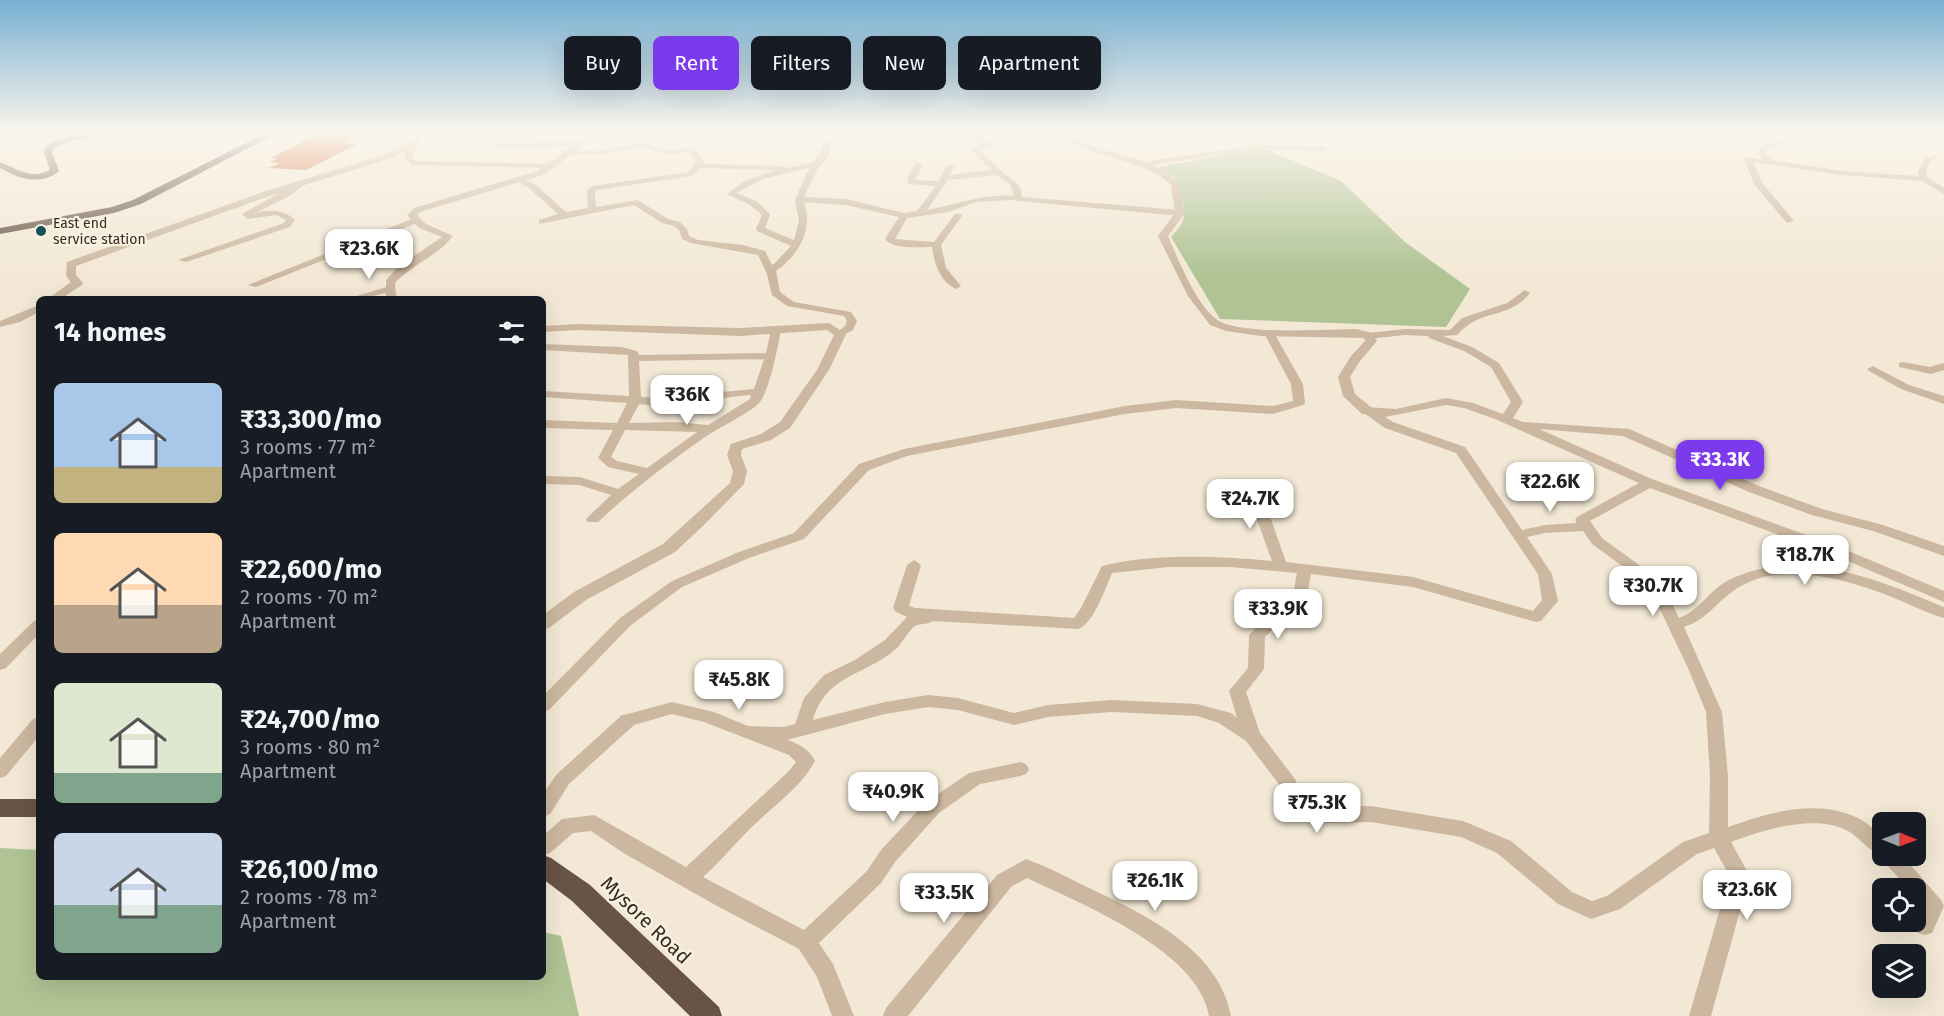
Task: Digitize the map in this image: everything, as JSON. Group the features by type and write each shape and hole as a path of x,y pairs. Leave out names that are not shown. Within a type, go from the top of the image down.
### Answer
{"highway":[{"path":"0,231 114,210 137,202 182,179"},
{"path":"0,808 36,808"},
{"name":"Mysore Road","path":"546,867 581,893 709,1016"}],"street":[{"path":"58,296 78,284 71,276 70,264 315,179"},
{"path":"592,209 591,191 595,188 659,179"},
{"path":"759,179 738,186 731,194 753,203 766,215 760,229 795,244"},
{"path":"770,271 778,266 804,232 804,216 799,200 809,179"},
{"path":"911,179 912,182 953,179"},
{"path":"1009,179 1015,183 1018,189 1018,199"},
{"path":"1170,179 1174,184 1180,213 1164,236 1170,253 1201,308 1213,323 1269,333 1357,333 1368,336 1405,332 1453,333 1464,321 1477,315 1515,305 1525,293"},
{"path":"1757,179 1790,221"},
{"path":"1925,179 1944,192"},
{"path":"373,296 391,294 390,282 404,268 443,242 448,236 423,228 414,221 412,215 428,205 518,180 532,186 564,214"},
{"path":"919,214 943,181"},
{"path":"183,260 287,225 291,220 277,212 248,216 246,214 285,195 303,183"},
{"path":"799,200 846,202 904,216 965,205 975,200 1018,199 1180,213"},
{"path":"542,222 564,214 635,202 665,221 677,224 683,229 685,237 698,244 752,248 762,253 770,271 775,293 791,304 847,314 852,321 849,328 840,334 823,370 785,425 766,437 736,447 734,455 740,471 737,484 699,522 669,548 580,596 546,622"},
{"path":"904,216 889,239 892,242 936,245"},
{"path":"956,286 945,277 938,260 936,245 958,216"},
{"path":"253,285 414,221"},
{"path":"0,324 16,320 36,310"},
{"path":"546,329 578,327 740,333 829,326 840,334"},
{"path":"593,519 620,494 710,429 755,401 771,356 776,330"},
{"path":"546,703 625,622 677,584 744,555 799,536 864,467 904,453 1125,410 1176,404 1273,410 1299,403 1297,384 1269,333"},
{"path":"1425,334 1468,349 1495,365 1517,402 1510,421"},
{"path":"914,565 901,608 912,613 946,617 1078,624 1088,610 1107,569 1184,561 1280,565 1418,583 1504,610 1536,617 1550,601 1545,574 1461,450 1389,425 1349,396 1344,378 1355,359 1371,341 1368,336"},
{"path":"546,347 621,350 633,353 635,400 612,447 604,458 614,464 651,473"},
{"path":"634,358 771,356"},
{"path":"1903,365 1931,371 1944,366"},
{"path":"1873,369 1905,387 1944,400"},
{"path":"546,394 669,401 749,391 759,394"},
{"path":"1367,411 1394,415 1431,402 1456,402 1510,421 1649,483 1801,538 1944,597"},
{"path":"1510,421 1625,432 1754,489 1817,512 1878,528 1944,551"},
{"path":"546,424 620,427 676,426 710,429"},
{"path":"546,480 580,481 620,494"},
{"path":"1649,483 1582,520 1597,541 1645,576 1662,597 1714,712 1719,776 1718,837 1742,880 1734,895 1700,1016"},
{"path":"1252,488 1257,509 1278,550 1280,565"},
{"path":"1520,535 1545,529 1585,527"},
{"path":"1305,568 1298,612 1265,609 1265,629 1257,635 1256,669 1237,691 1252,736 1289,784 1298,808 1314,816 1371,814 1463,829 1504,847 1565,898 1591,910 1613,903 1690,848 1764,822 1810,816 1834,818 1854,825 1872,839"},
{"path":"1676,624 1694,618 1732,584 1776,571 1810,570 1839,575 1877,586 1944,613"},
{"path":"802,729 810,702 830,680 861,664 891,644 911,621 946,617"},
{"path":"0,664 36,628"},
{"path":"747,733 784,734 885,708 928,701 958,704 1014,719 1048,711 1112,706 1197,710 1224,718 1252,736"},
{"path":"546,804 563,779 628,720 672,708 708,717 795,750 806,760 796,777 750,817 703,866 688,878"},
{"path":"0,771 36,728"},
{"path":"806,942 874,877 888,856 932,808 975,778 1020,769"},
{"path":"546,844 569,825 594,823 632,848 726,901 806,942 825,971 843,1016"},
{"path":"1900,866 1911,878"},
{"path":"894,1016 1004,881 1026,868 1161,937 1198,971 1217,999 1220,1016"},
{"path":"1926,896 1934,906 1926,922"}],"green space":[{"path":"1175,179 1337,179 1405,242 1470,289 1446,327 1220,319 1171,237 1182,222 1183,203"},
{"path":"0,848 36,850 36,980 546,980 546,933 561,936 579,1016 0,1016"}],"place":[{"name":"East end service station","path":"41,231"}]}
